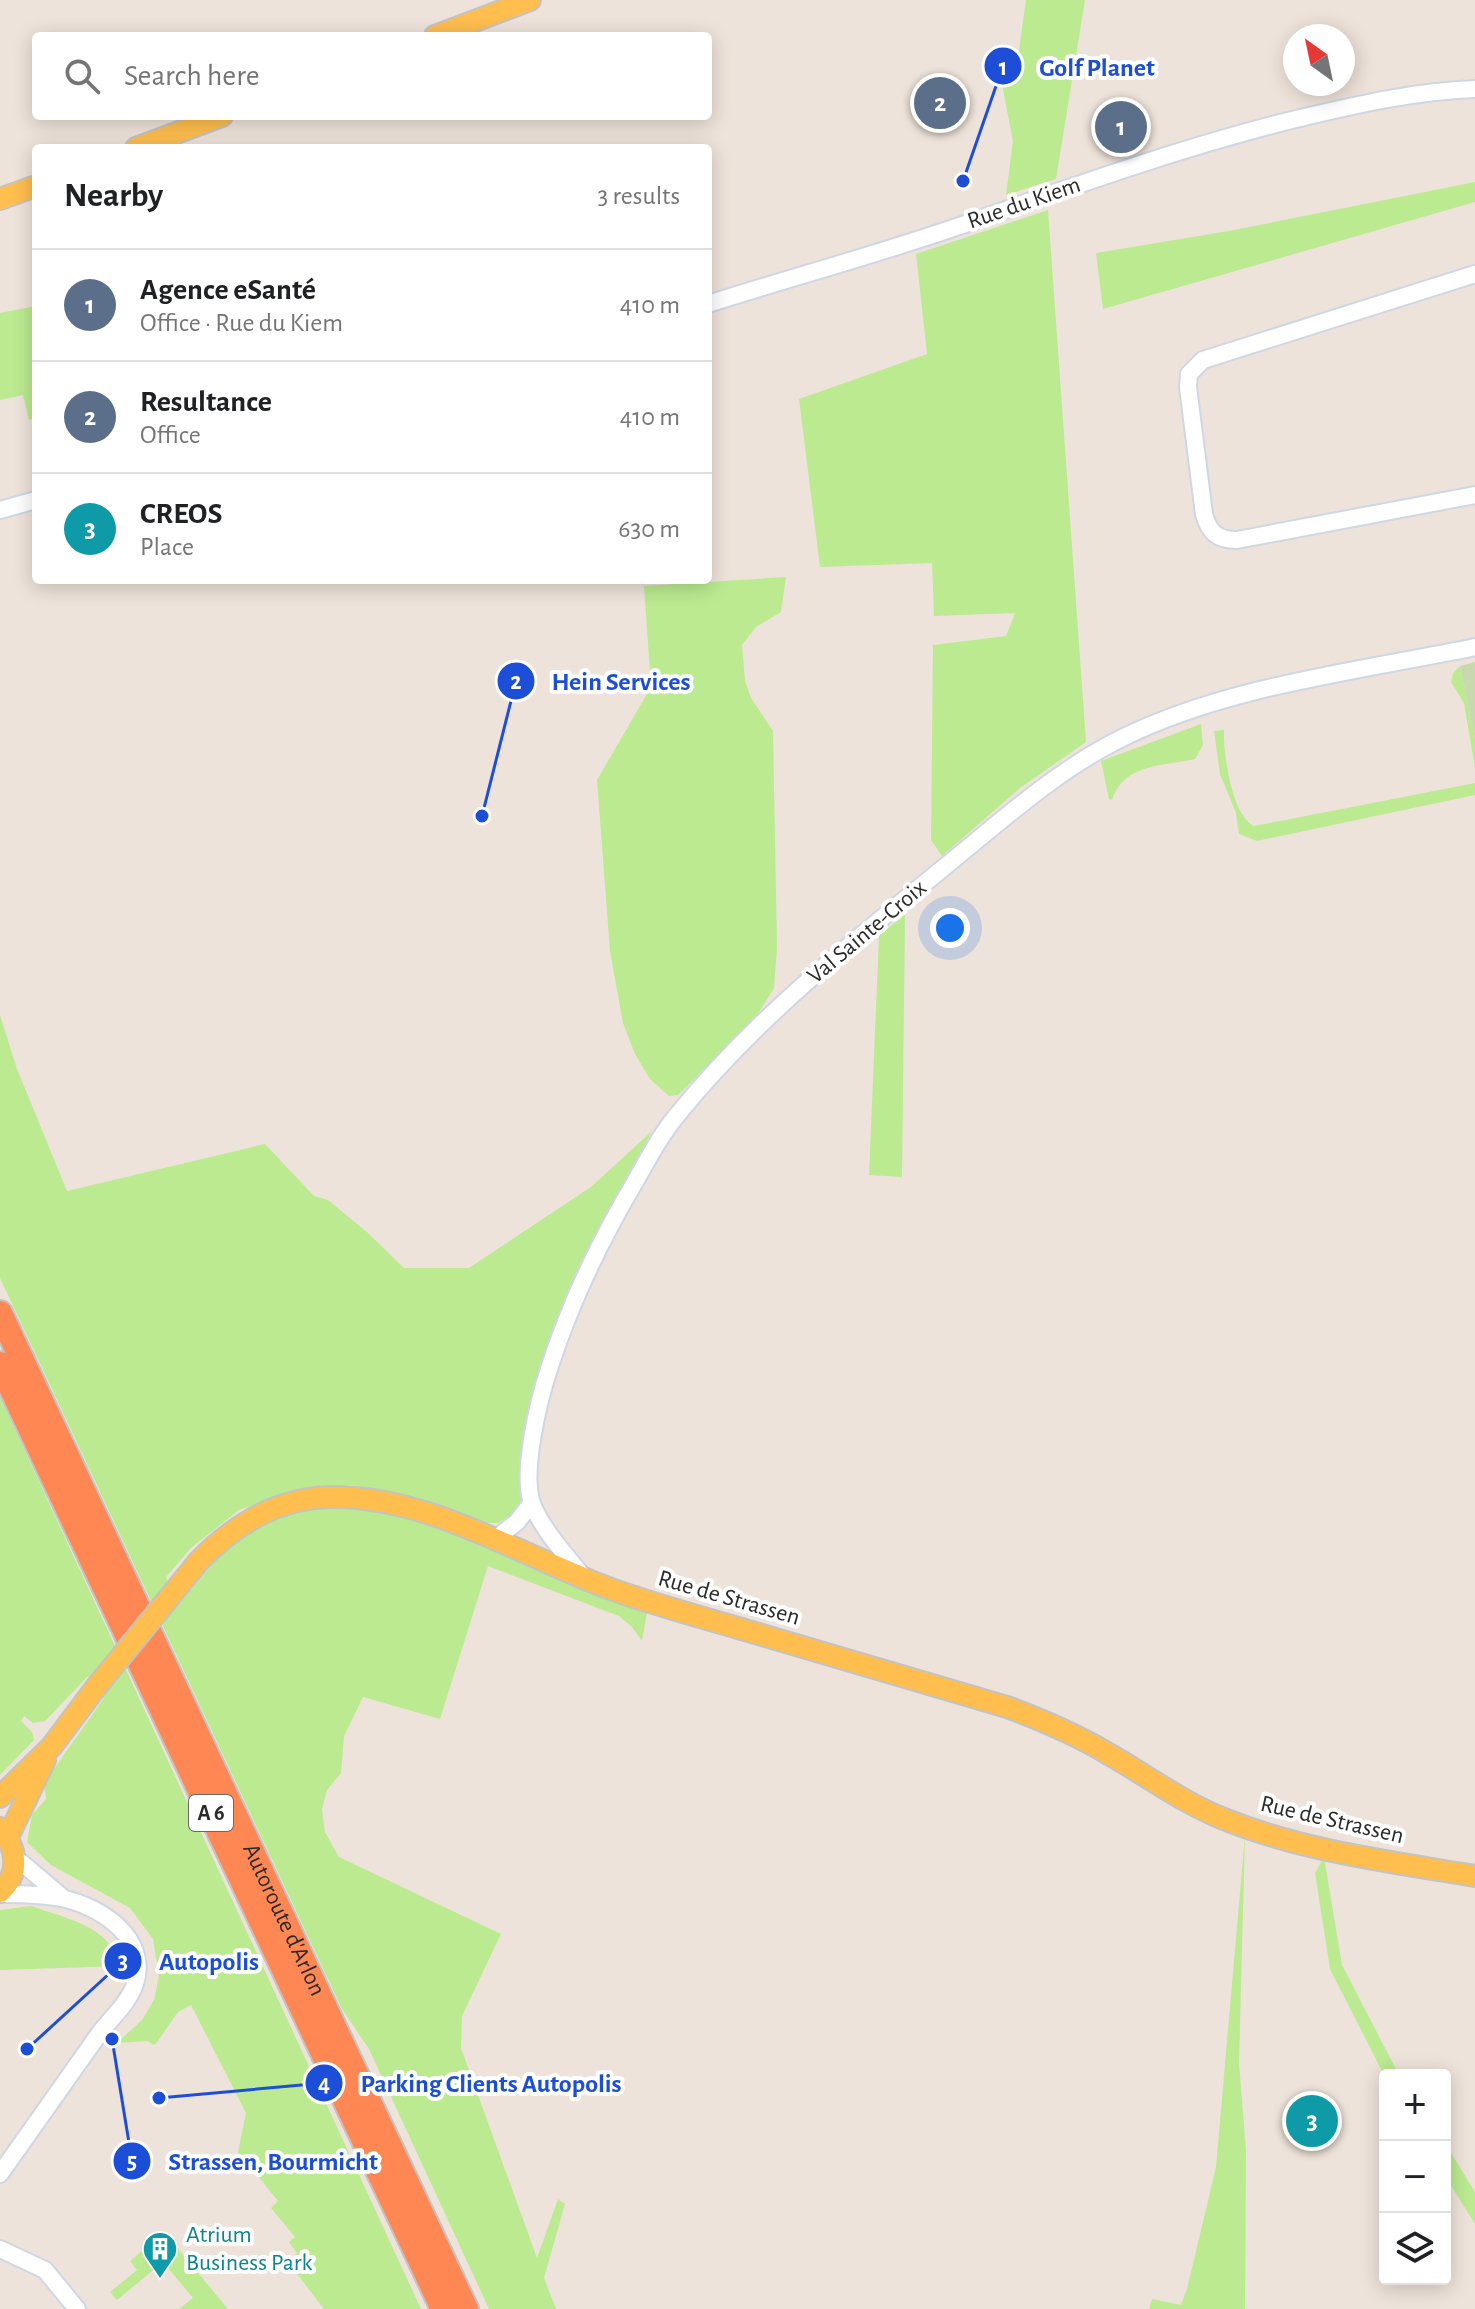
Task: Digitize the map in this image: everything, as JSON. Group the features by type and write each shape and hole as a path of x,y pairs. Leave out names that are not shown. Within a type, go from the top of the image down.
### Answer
{"highway":[{"name":"Autoroute d'Arlon","path":"0,1313 466,2309"},
{"name":"Autoroute d'Arlon","path":"0,1364 443,2309"}],"main road":[{"path":"446,32 530,0"},
{"path":"147,144 211,120"},
{"path":"0,199 32,187"},
{"name":"Rue de Strassen","path":"4,1832 52,1746 199,1561 222,1538 249,1519 277,1506 328,1497 361,1498 437,1516 585,1579 651,1603 1007,1707 1096,1746 1193,1804 1256,1831 1367,1857 1475,1876"},
{"name":"Rue de Strassen","path":"0,1797 52,1746"},
{"path":"0,1893 12,1878 16,1858 4,1832"}],"street":[{"name":"Rue du Kiem","path":"712,303 947,230 1163,155 1342,108 1450,90 1475,89"},
{"path":"1475,274 1203,360 1189,374 1188,387 1204,514 1207,526 1215,536 1224,540 1283,532 1475,495"},
{"path":"0,510 32,501"},
{"name":"Val Sainte-Croix","path":"531,1504 534,1422 559,1339 603,1236 651,1154 686,1104 744,1042 830,962 1039,791 1086,758 1122,738 1225,698 1475,647"},
{"path":"494,1540 517,1522 531,1504 556,1543 585,1579"},
{"path":"0,2174 102,2030 118,2013 134,1986 137,1970 135,1953 128,1937 117,1924 63,1898 16,1858"},
{"path":"0,1893 63,1898"},
{"path":"0,2249 45,2270 77,2309"}],"green space":[{"path":"1026,0 1085,0 1056,179 1006,195 1013,141 1001,79 1019,75"},
{"path":"1475,182 1475,202 1103,309 1096,253 1229,231"},
{"path":"1048,210 1086,742 1020,788 942,856 931,840 933,645 1006,636 1015,613 934,616 932,563 820,567 799,399 927,354 916,254"},
{"path":"32,307 32,419 29,420 23,395 0,400 0,313"},
{"path":"786,577 781,612 756,627 742,645 745,681 751,698 773,731 777,948 774,988 754,1020 678,1095 669,1096 650,1079 635,1054 623,1023 610,951 597,780 651,687 644,586"},
{"path":"1475,662 1475,739 1460,666"},
{"path":"1460,666 1475,739 1475,768 1464,703 1451,682 1453,673"},
{"path":"1201,724 1203,745 1195,759 1135,773 1117,788 1112,800 1109,799 1101,761"},
{"path":"1224,730 1227,768 1235,797 1246,820 1254,826 1475,783 1475,795 1257,841 1239,834 1236,813 1220,774 1214,731"},
{"path":"905,914 902,1177 869,1175 879,936"},
{"path":"0,1015 17,1069 67,1191 265,1144 314,1196 328,1200 404,1268 469,1268 591,1187 651,1132 643,1152 591,1243 551,1338 524,1435 521,1503 511,1516 498,1523 486,1523 401,1494 350,1485 302,1489 239,1510 191,1548 166,1577 179,1604 232,1541 273,1517 331,1504 363,1506 430,1523 643,1608 647,1613 642,1641 619,1616 488,1566 440,1719 363,1697 344,1736 341,1773 327,1790 322,1809 325,1832 339,1857 501,1934 462,2016 461,2048 537,2258 558,2199 565,2204 544,2278 556,2309 489,2309 369,2049 342,2009 0,1278"},
{"path":"0,1397 421,2309 324,2309 287,2261 297,2253 289,2242 295,2237 271,2208 278,2201 238,2152 246,2113 191,2005 178,2012 155,2045 147,2041 117,2043 142,2020 154,2000 159,1976 153,1939 130,1908 51,1865 27,1842 32,1815 46,1799 44,1783 104,1698 88,1676 45,1721 33,1723 24,1716 21,1721 32,1732 34,1740 0,1775"},
{"path":"1249,1819 1313,1836 1475,1865 1475,1884 1324,1857 1245,1835"},
{"path":"1245,1835 1239,2063 1246,2151 1245,2309 1149,2309 1152,2299 1181,2305 1216,2167"},
{"path":"1324,1857 1342,1965 1396,2069 1381,2069 1330,1969 1315,1873"},
{"path":"31,1906 97,1932 115,1952 121,1966 0,1970 0,1910"},
{"path":"1451,2153 1475,2192 1475,2224 1451,2186"},
{"path":"164,2232 228,2309 179,2309 193,2298 163,2262 117,2300 110,2292 137,2270 130,2261"}],"place":[{"name":"Resultance","path":"940,103"},
{"name":"Agence eSanté","path":"1121,127"},
{"name":"Golf Planet","path":"963,181"},
{"name":"Hein Services","path":"482,816"},
{"name":"Strassen, Bourmicht","path":"112,2039"},
{"name":"Autopolis","path":"27,2049"},
{"name":"Parking Clients Autopolis","path":"159,2098"},
{"name":"CREOS","path":"1312,2121"},
{"name":"Atrium Business Park","path":"160,2280"}]}
